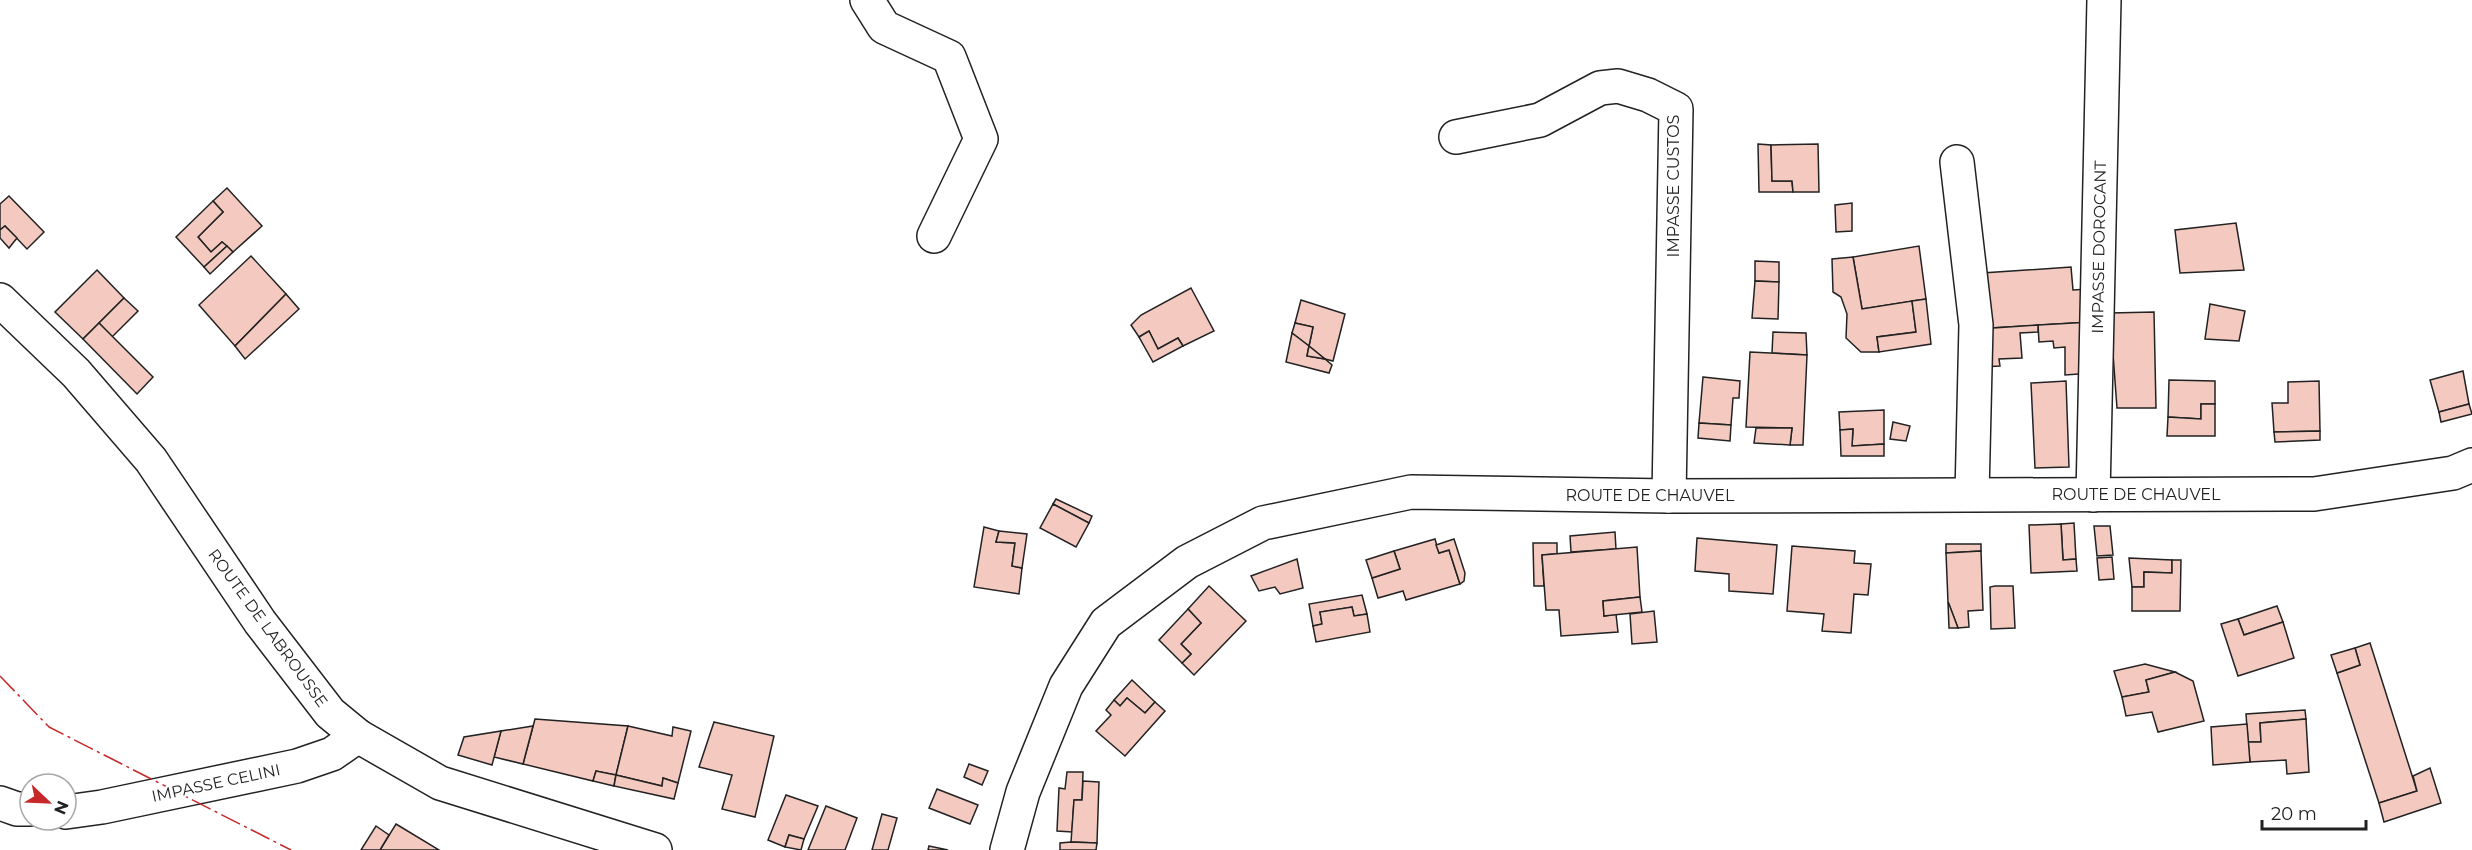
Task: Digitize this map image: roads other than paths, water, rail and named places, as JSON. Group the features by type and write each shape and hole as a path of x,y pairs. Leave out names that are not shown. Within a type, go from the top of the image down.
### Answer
{"street":[{"path":"867,0 884,27 949,57 981,140 934,236"},
{"name":"IMPASSE DOROCANT","path":"2093,495 2104,0"},
{"name":"IMPASSE CUSTOS","path":"1456,137 1540,120 1600,88 1618,86 1648,95 1676,109 1669,496"},
{"path":"1957,162 1976,325 1972,494"},
{"name":"ROUTE DE LABROUSSE","path":"0,300 76,373 151,460 260,622 330,712 358,736 440,783 655,850"},
{"name":"ROUTE DE CHAUVEL","path":"1007,850 1023,792 1066,687 1106,623 1187,562 1263,523 1411,492 1669,496 2314,494 2453,473 2472,465"},
{"name":"IMPASSE CELINI","path":"78,810 297,766 332,754 358,736"},
{"path":"0,803 18,808"}]}
